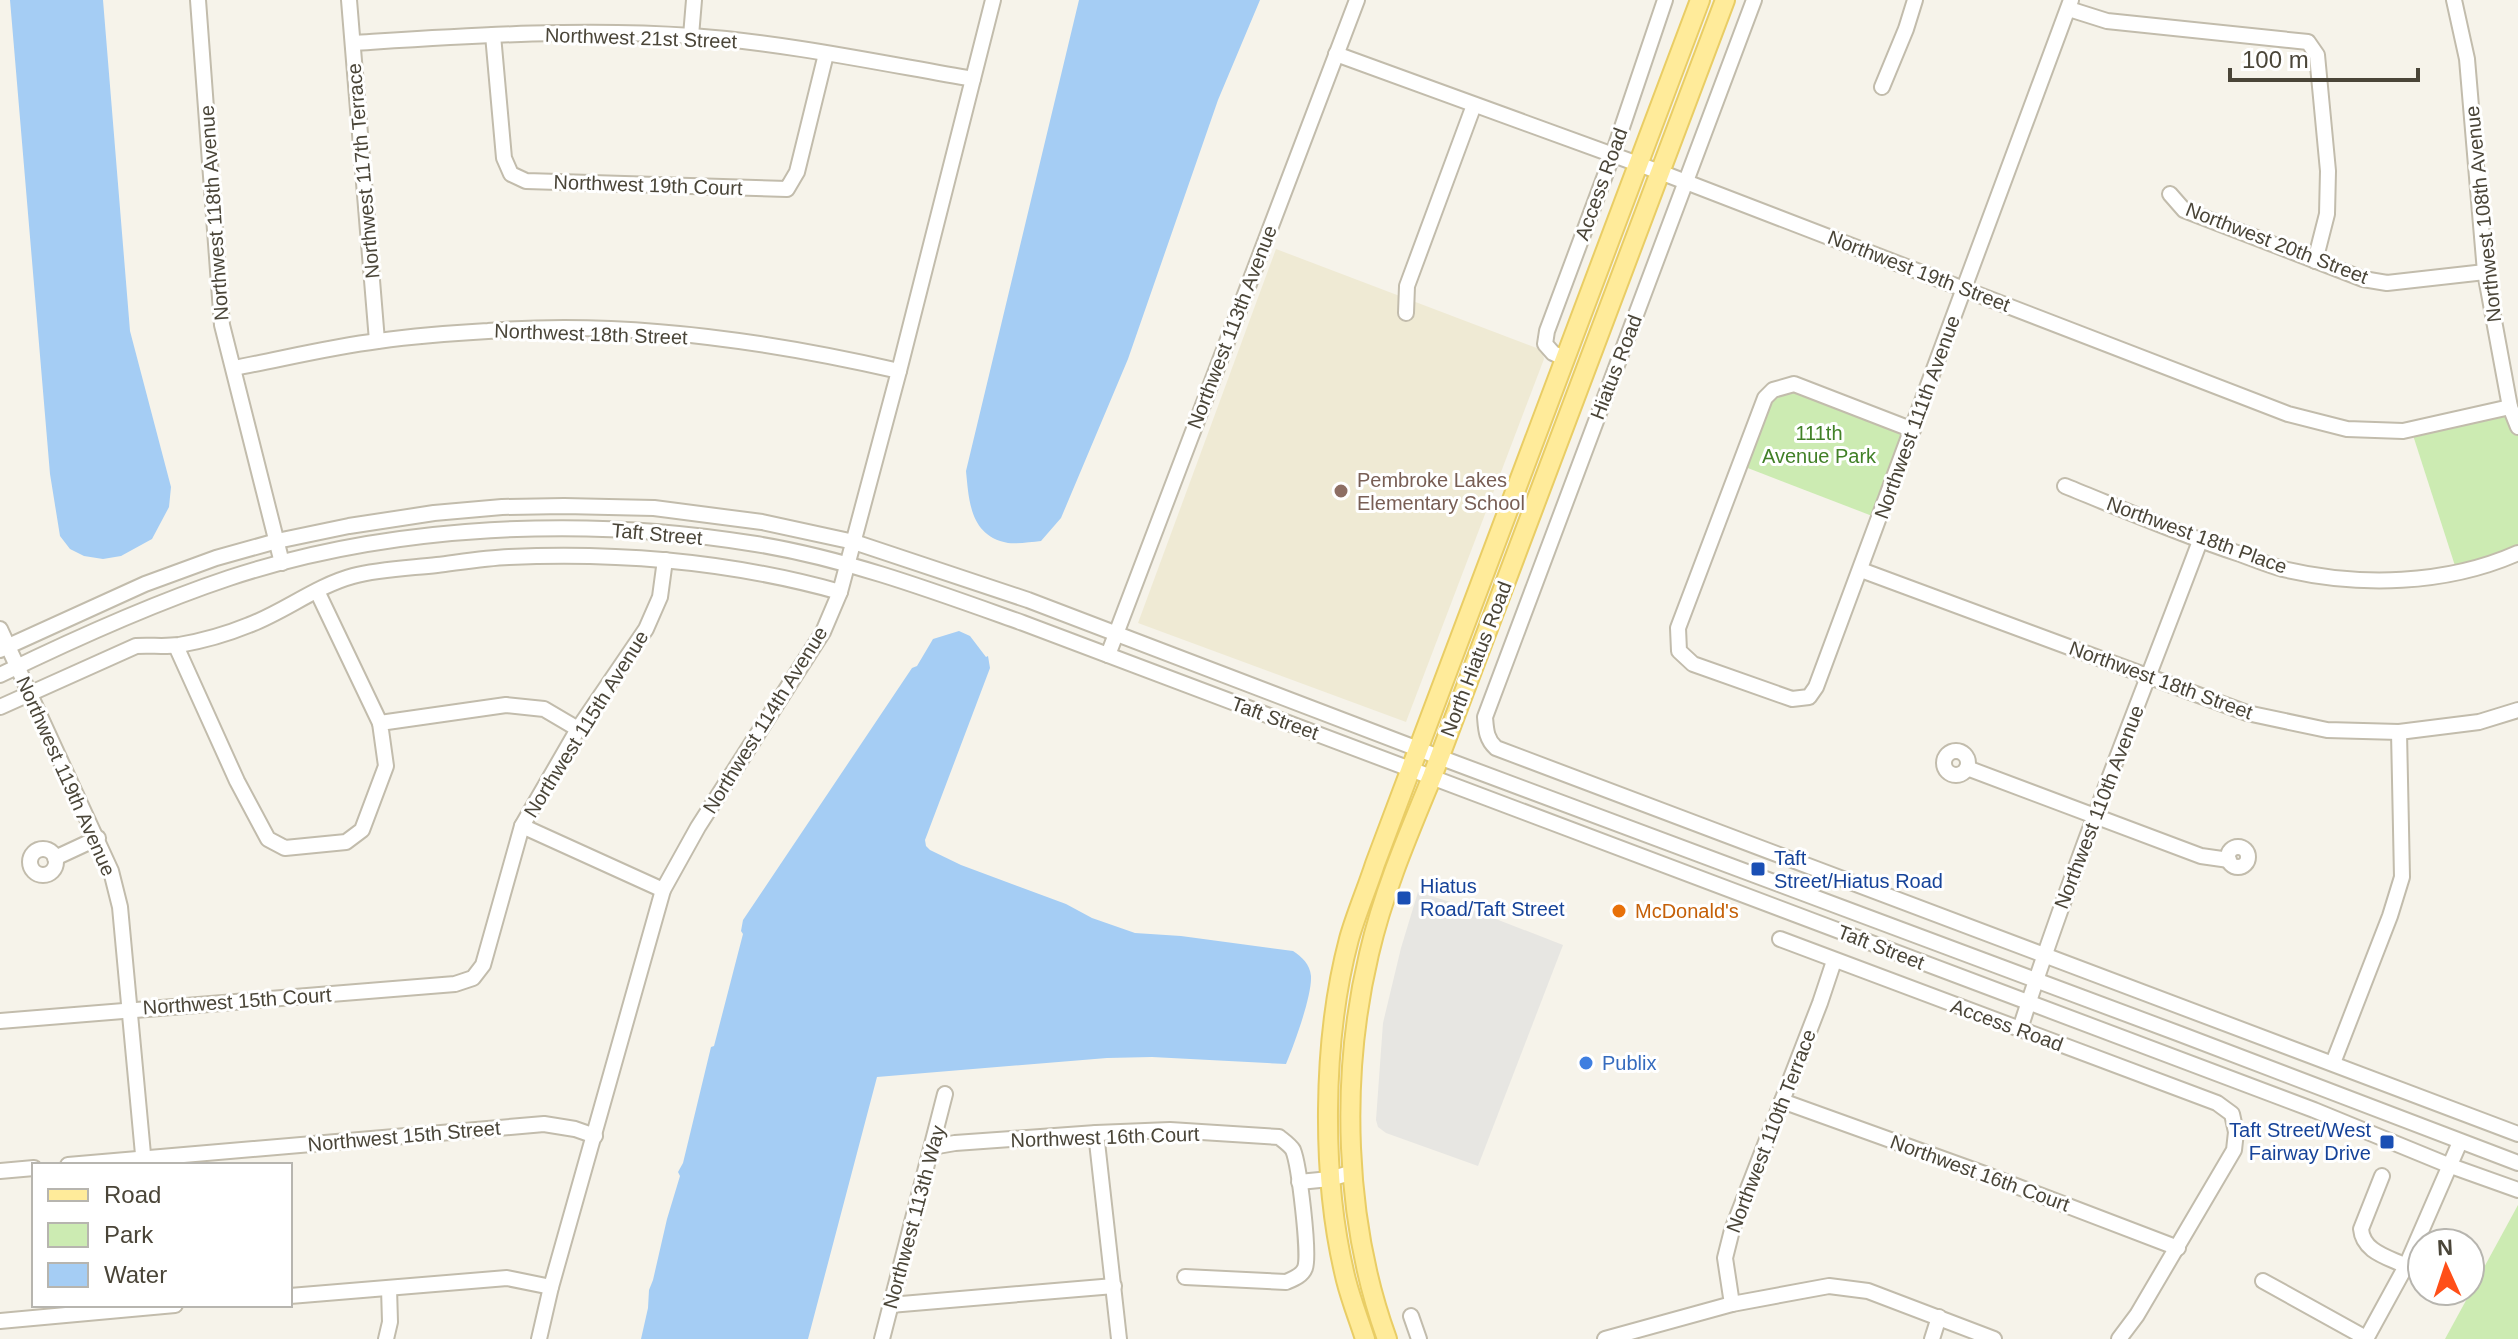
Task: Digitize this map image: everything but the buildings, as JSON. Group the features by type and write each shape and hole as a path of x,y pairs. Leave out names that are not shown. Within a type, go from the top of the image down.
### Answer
{"main road":[{"name":"North Hiatus Road","path":"1365,1339 1346,1280 1330,1179 1329,1076 1336,1006 1349,940 1700,0"},
{"name":"North Hiatus Road","path":"1387,1339 1368,1276 1353,1172 1349,1103 1355,1027 1369,953 1391,879 1725,0"},
{"path":"1471,609 1492,617"}],"street":[{"name":"Northwest 118th Avenue","path":"198,0 222,325 282,563"},
{"name":"Northwest 117th Terrace","path":"349,0 377,341"},
{"path":"691,36 694,0"},
{"name":"Northwest 114th Avenue","path":"539,1339 663,890 698,827 823,632 840,592 993,0"},
{"name":"Northwest 113th Avenue","path":"1108,655 1357,0"},
{"name":"Access Road","path":"1566,359 1553,353 1545,344 1547,331 1613,154 1665,0"},
{"name":"Hiatus Road","path":"1754,0 1485,717 1487,735 1496,748 2044,954"},
{"path":"1882,87 1915,0"},
{"name":"Northwest 108th Avenue","path":"2454,0 2467,59 2485,272 2510,407 2518,427"},
{"path":"2070,4 2107,21 2308,42 2317,55 2328,171 2327,214 2315,261"},
{"name":"Northwest 111th Avenue","path":"1913,430 1794,384 1773,390 1765,398 1678,628 1679,651 1693,664 1792,699 1809,697 1816,687 1861,570 1913,430 2070,4"},
{"name":"Northwest 21st Street","path":"353,43 589,33 691,36 757,43 973,79"},
{"name":"Northwest 19th Court","path":"493,35 504,158 511,174 526,181 787,189 797,172 826,54"},
{"name":"Northwest 19th Street","path":"1336,54 1613,154 2288,414 2347,429 2403,431 2510,407"},
{"path":"1406,313 1407,286 1474,105"},
{"name":"Northwest 20th Street","path":"2170,194 2184,210 2363,279 2387,283 2485,272"},
{"name":"Northwest 18th Street","path":"234,368 377,341 491,330 576,329 657,333 832,355 899,371"},
{"name":"Northwest 18th Place","path":"2065,486 2200,541 2283,568 2350,580 2431,578 2501,561 2518,553"},
{"path":"563,528 564,506"},
{"name":"Taft Street","path":"4,648 145,584 216,558 349,526 434,513 564,506 654,508 762,522 854,542 1028,600 2518,1163"},
{"name":"Taft Street","path":"0,675 153,606 229,578 358,546 504,529 563,528 651,532 756,544 848,564 926,588 1411,768 2518,1190"},
{"name":"Northwest 110th Avenue","path":"2020,1029 2094,815 2200,541"},
{"path":"0,707 136,646 176,646 250,625 353,576 508,557 616,557 740,568 840,592"},
{"name":"Northwest 115th Avenue","path":"473,978 483,965 522,826 578,729 646,629 660,597 665,560"},
{"name":"Northwest 18th Street","path":"1861,570 2247,713 2327,730 2399,732 2479,722 2518,710"},
{"path":"176,646 237,781 268,839 285,848 346,842 362,830 386,766 380,723 317,591"},
{"name":"Northwest 119th Avenue","path":"0,629 4,648 17,667 111,871 120,907 144,1162"},
{"path":"1201,690 1209,669"},
{"path":"380,723 506,705 544,709 578,729"},
{"path":"2333,1063 2402,877 2399,732"},
{"path":"1967,768 2201,856 2229,860"},
{"path":"1612,846 1621,825"},
{"path":"522,826 663,890"},
{"path":"55,858 98,838"},
{"path":"1738,893 1747,872"},
{"name":"Access Road","path":"1780,939 2217,1103 2232,1114 2236,1132 2234,1150 2178,1248"},
{"path":"2044,954 2518,1134"},
{"name":"Northwest 110th Terrace","path":"1732,1304 1725,1258 1732,1230 1834,961"},
{"name":"Northwest 15th Court","path":"0,1021 455,984 473,978"},
{"name":"Northwest 113th Way","path":"882,1339 945,1094"},
{"name":"Northwest 16th Court","path":"1782,1101 2178,1248"},
{"name":"Northwest 15th Street","path":"119,1163 544,1124 595,1136"},
{"name":"Northwest 16th Court","path":"932,1147 1170,1130 1279,1137 1293,1151 1299,1182"},
{"path":"1096,1133 1119,1339"},
{"path":"2422,1227 2460,1142"},
{"path":"0,1171 32,1168"},
{"path":"1185,1277 1286,1282 1300,1276 1305,1268 1306,1253 1299,1182 1330,1179 1353,1172"},
{"path":"2263,1281 2366,1338 2406,1266 2368,1248 2362,1238 2361,1229 2382,1176"},
{"path":"2119,1339 2178,1248"},
{"path":"292,1296 507,1278 551,1287"},
{"path":"890,1305 1114,1286"},
{"path":"1605,1339 1732,1304 1829,1286 1868,1291 1994,1339"},
{"path":"386,1339 390,1322 389,1288"},
{"path":"0,1321 145,1307"},
{"path":"1411,1316 1419,1339"},
{"path":"1932,1339 1939,1317"}],"shaded area":[{"name":"Pembroke Lakes Elementary School","path":"1276,249 1542,350 1544,359 1406,722 1138,623"},
{"path":"1418,892 1563,945 1478,1166 1386,1133 1378,1127 1376,1120 1383,1023"}],"green space":[{"name":"111th Avenue Park","path":"1794,384 1913,430 1880,519 1740,465 1765,398"},
{"path":"2510,407 2518,427 2518,553 2457,572 2411,429"},
{"path":"2518,1205 2518,1339 2445,1339 2462,1307 2486,1307 2486,1264"}],"water":[{"path":"10,0 103,0 130,331 171,487 169,507 152,539 121,556 103,559 84,556 70,549 60,536 50,474"},
{"path":"1079,0 1260,0 1218,100 1128,359 1061,518 1041,541 1008,543 995,539 979,525 971,505 966,471"},
{"path":"959,631 970,636 988,656 990,668 925,840 926,846 961,865 1135,933 1293,951 1307,964 1311,985 1286,1064 1152,1057 1107,1058 877,1077 808,1339 641,1339 649,1290 743,934 743,920 933,639"}],"place":[{"name":"Pembroke Lakes Elementary School","path":"1341,491"},
{"name":"Taft Street/Hiatus Road","path":"1758,869"},
{"name":"Hiatus Road/Taft Street","path":"1404,898"},
{"name":"McDonald's","path":"1619,911"},
{"name":"Publix","path":"1586,1063"},
{"name":"Taft Street/West Fairway Drive","path":"2387,1142"}]}
